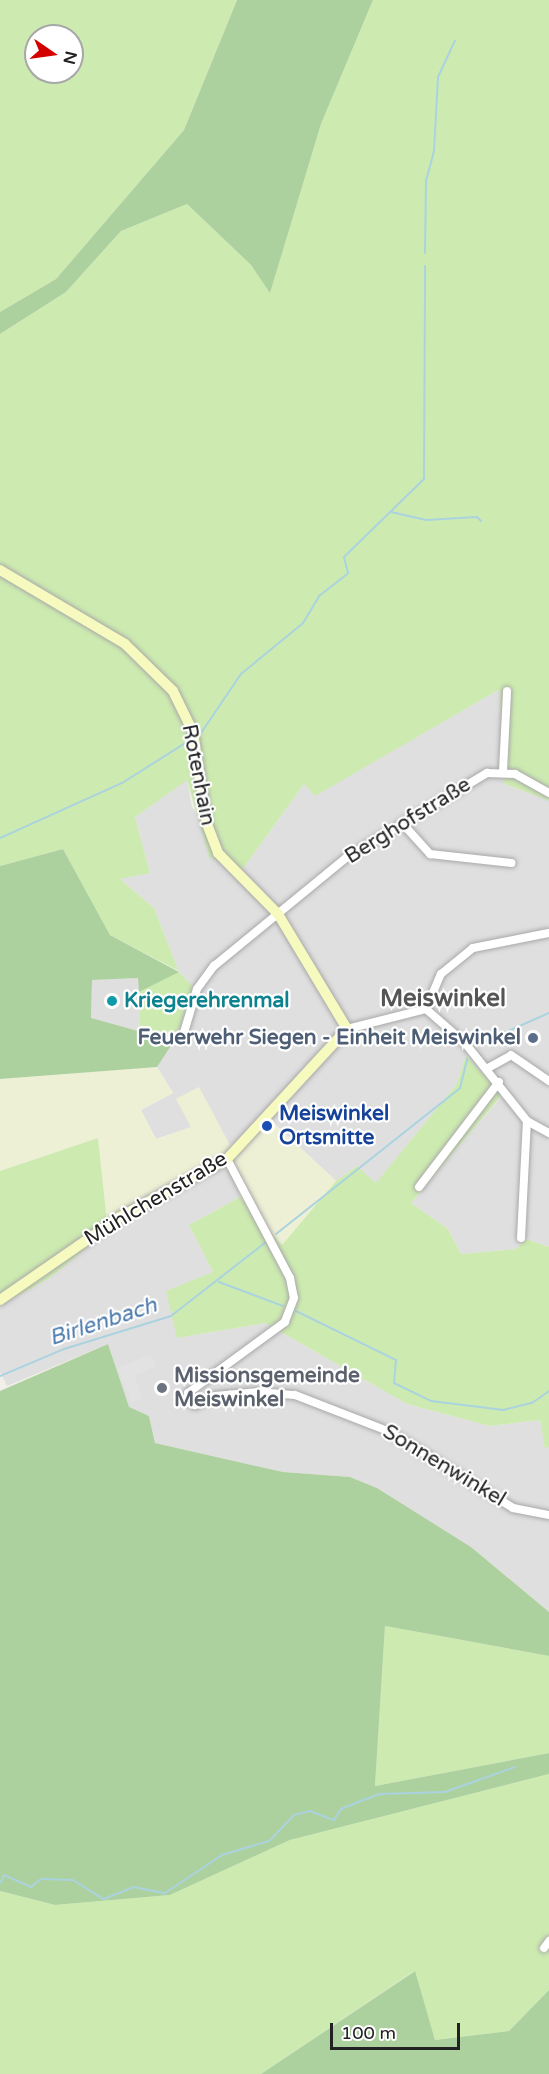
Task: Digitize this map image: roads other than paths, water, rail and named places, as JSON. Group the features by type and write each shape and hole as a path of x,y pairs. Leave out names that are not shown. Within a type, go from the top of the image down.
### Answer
{"street":[{"name":"Rotenhain","path":"0,570 125,644 158,672 193,732 207,824 218,853 278,914 347,1029"},
{"path":"507,691 503,771 549,793"},
{"name":"Berghofstraße","path":"182,1039 197,989 213,968 346,858 466,783 503,771"},
{"path":"402,823 430,854 512,862"},
{"path":"426,1009 441,974 473,948 549,933"},
{"path":"347,1029 377,1017 426,1009"},
{"path":"426,1009 488,1068 527,1120 549,1132"},
{"name":"Mühlchenstraße","path":"0,1300 120,1217 227,1159 347,1029"},
{"path":"488,1068 511,1055 549,1081"},
{"path":"419,1187 499,1082"},
{"path":"521,1238 527,1120"},
{"name":"Sonnenwinkel","path":"227,1159 290,1278 294,1298 285,1322 188,1393 187,1400 195,1405 214,1396 259,1392 295,1395 388,1431 513,1508 549,1515"}],"waterway":[{"path":"425,253 426,181 434,151 438,77 455,41"},
{"path":"201,733 241,674 303,623 319,596 348,573 344,557 424,479 425,266"},
{"path":"391,512 426,520 477,517 481,521"},
{"path":"0,838 122,783 187,742"},
{"name":"Birlenbach","path":"477,1045 549,1013"},
{"name":"Birlenbach","path":"276,1234 460,1088 467,1059"},
{"name":"Birlenbach","path":"0,1376 64,1349 171,1316 266,1242"},
{"path":"219,1282 283,1306"},
{"path":"296,1311 396,1360 394,1383 431,1401 503,1410 532,1403 549,1391"},
{"path":"0,1883 4,1875 31,1887 41,1879 73,1880 104,1899 133,1887 165,1893 222,1855 269,1841 294,1815 310,1811 334,1820 341,1809 379,1794 445,1792 515,1767"}],"place":[{"name":"Kriegerehrenmal","path":"112,1001"},
{"name":"Feuerwehr Siegen - Einheit Meiswinkel","path":"533,1038"},
{"name":"Meiswinkel Ortsmitte","path":"267,1126"},
{"name":"Missionsgemeinde Meiswinkel","path":"162,1388"}],"district":[{"name":"Meiswinkel","path":"443,999"}]}
